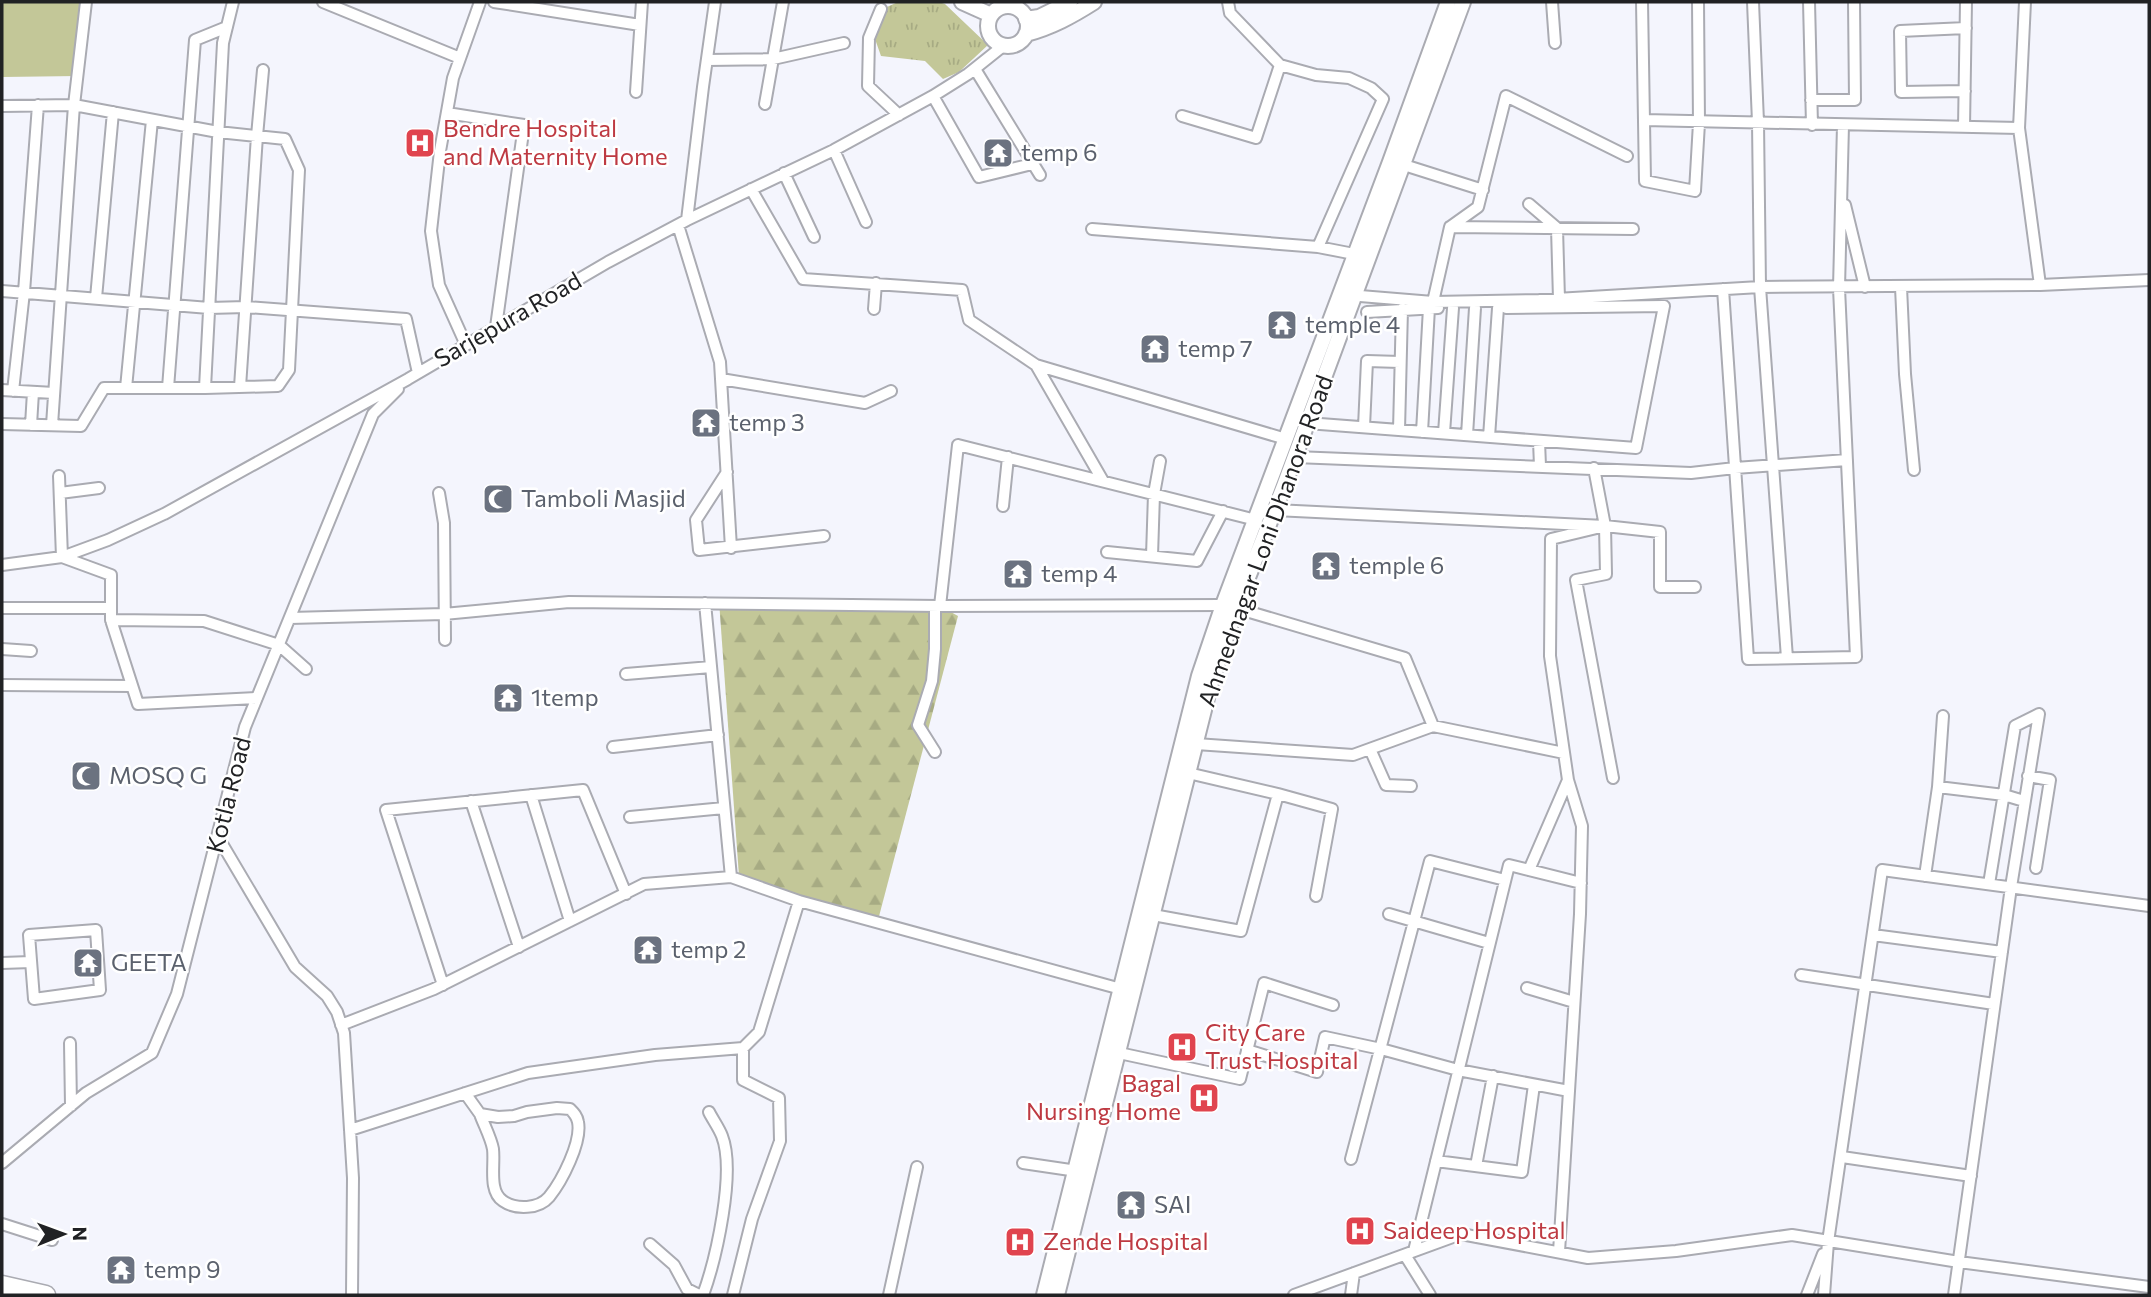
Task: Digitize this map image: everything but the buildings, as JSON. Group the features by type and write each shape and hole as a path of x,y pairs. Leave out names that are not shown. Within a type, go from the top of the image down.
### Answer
{"highway":[{"path":"2,1285 46,1295"}],"main road":[{"path":"962,2 991,15"},
{"path":"1026,19 1039,18 1070,2"},
{"path":"1026,34 1064,21 1094,2"},
{"name":"Ahmednagar Loni Dhanora Road","path":"1044,1295 1199,676 1275,510 1295,457 1346,295 1354,254 1448,2"},
{"name":"Ahmednagar Loni Dhanora Road","path":"1057,1295 1230,607 1256,520 1286,439 1346,295 1404,165 1463,2"},
{"path":"1005,6 1020,10 1028,24 1021,42 1013,46 1003,46 994,41 989,34 991,15 1005,6"}],"street":[{"path":"52,425 74,105 86,2"},
{"path":"205,388 223,43 233,2"},
{"path":"323,2 460,58"},
{"path":"466,345 439,285 431,231 440,151 453,78 480,2"},
{"path":"494,2 640,25"},
{"path":"636,92 642,2"},
{"path":"715,2 682,222 720,362 731,548"},
{"path":"765,104 783,2"},
{"path":"1228,2 1230,13 1280,65 1316,75 1349,78 1371,88 1383,99 1318,247"},
{"path":"1552,2 1555,43"},
{"path":"1642,2 1645,181 1695,191 1699,123 1698,2"},
{"path":"1754,2 1760,287 1787,658"},
{"path":"1810,2 1812,125"},
{"path":"1811,100 1855,100 1854,2"},
{"path":"1964,127 1966,2"},
{"path":"2025,2 2019,128 2040,285"},
{"path":"881,9 869,38 868,86 899,115"},
{"path":"168,388 195,40 227,27"},
{"path":"1965,91 1901,92 1900,31 1966,28"},
{"path":"707,60 773,59 844,43"},
{"name":"Sarjepura Road","path":"2,565 62,557 108,540 164,514 413,376 608,262 682,222 834,150 899,115 975,69 1003,46"},
{"path":"1182,117 1256,138 1280,65"},
{"path":"975,69 1040,176"},
{"path":"240,387 263,70"},
{"path":"933,96 979,177 1032,164"},
{"path":"1422,432 1431,305 1450,227 1479,207 1506,96 1627,156"},
{"path":"38,105 24,292 7,390 54,393"},
{"path":"2,106 74,105 218,132 285,139 299,170 289,370 278,386 104,388 81,426 2,424"},
{"path":"96,298 113,112"},
{"path":"447,113 524,125 496,327"},
{"path":"126,388 152,120"},
{"path":"1644,120 2019,128"},
{"path":"1723,289 1748,659 1856,657 1839,288 1843,125"},
{"path":"834,150 866,222"},
{"path":"1404,165 1483,190"},
{"path":"785,173 814,237"},
{"path":"751,189 803,279 962,289 969,320 1036,365 1286,439"},
{"path":"1841,192 1866,287"},
{"path":"1529,205 1557,228 1559,299"},
{"path":"1450,227 1633,229"},
{"path":"1092,229 1318,247 1354,254"},
{"path":"1367,312 1431,305 1760,287 2040,285 2149,280"},
{"path":"874,309 876,283"},
{"path":"1901,287 1905,373 1914,470"},
{"path":"2,291 209,308 246,307 406,319 413,376"},
{"path":"1307,423 1636,449 1664,306 1453,308 1346,295"},
{"path":"1444,433 1453,308"},
{"path":"1467,435 1475,308"},
{"path":"1489,437 1498,308"},
{"path":"1399,430 1402,309"},
{"path":"1364,427 1367,361 1400,362"},
{"path":"1036,365 1104,481"},
{"name":"Kotla Road","path":"2,1163 86,1093 152,1053 177,995 245,727 373,415 413,376"},
{"path":"721,379 865,403 891,391"},
{"path":"31,425 33,392"},
{"path":"1539,441 1540,466"},
{"path":"934,752 918,726 932,681 937,606 958,445 1256,520"},
{"path":"1003,506 1008,457"},
{"path":"1295,457 1691,474 1847,460"},
{"path":"1152,556 1154,494 1160,461"},
{"path":"1594,468 1605,526 1606,574 1576,580 1613,778"},
{"path":"727,472 696,520 699,550 824,536"},
{"path":"59,476 62,557 111,575 111,614 138,704 257,698"},
{"path":"60,493 99,488"},
{"path":"439,493 444,523 445,640"},
{"path":"1275,510 1605,526 1660,532 1660,587 1695,587"},
{"path":"1107,552 1197,561 1223,511"},
{"path":"1559,1252 1582,826 1568,780 1550,656 1551,539 1605,526"},
{"path":"290,618 444,614 569,601 1230,607 1405,658 1433,726"},
{"path":"705,603 731,877"},
{"path":"2,608 204,621 279,645 306,668"},
{"path":"2,649 31,651"},
{"path":"626,674 711,667"},
{"path":"2,685 132,686"},
{"path":"1954,1295 2001,952 2039,714 2015,726 1989,884"},
{"path":"1925,876 1938,787 1942,716"},
{"path":"1196,744 1353,755 1433,726 1564,753"},
{"path":"613,747 718,735"},
{"path":"1370,749 1386,785 1410,786"},
{"path":"1188,773 1332,809 1316,897"},
{"path":"2028,776 2050,780 2036,868"},
{"path":"1529,870 1568,780"},
{"path":"1938,787 2004,795 2024,801"},
{"path":"443,985 386,810 583,790 626,894"},
{"path":"1153,915 1241,931 1278,794"},
{"path":"531,795 570,921"},
{"path":"471,801 519,947"},
{"path":"630,817 724,808"},
{"path":"2021,822 2043,824"},
{"path":"218,837 295,967 327,996 337,1012 344,1033 353,1178 352,1295"},
{"path":"1351,1159 1430,861 1505,880"},
{"path":"1430,1295 1410,1253 1436,1161 1508,865 1581,883"},
{"path":"1824,1295 1828,1242 1882,870 2149,906"},
{"path":"341,1025 443,985 644,884 731,877 799,901 1121,989"},
{"path":"350,1130 528,1073 656,1055 743,1048 759,1032 799,901"},
{"path":"1390,914 1489,943"},
{"path":"96,930 100,990 34,999 31,962 29,935 96,930"},
{"path":"1873,935 2001,952"},
{"path":"2,963 31,962"},
{"path":"1801,975 1994,1004"},
{"path":"1119,1053 1240,1079 1264,983 1333,1005"},
{"path":"1527,988 1574,1002"},
{"path":"1247,1050 1317,1072 1325,1037 1458,1070 1569,1091"},
{"path":"69,1043 71,1106"},
{"path":"733,1295 752,1219 780,1141 779,1098 743,1080 743,1048"},
{"path":"1476,1166 1493,1076"},
{"path":"1436,1161 1521,1172 1534,1085"},
{"path":"465,1093 480,1114 493,1148 494,1187 500,1200 523,1207 532,1206 548,1198 564,1174 576,1144 579,1124 576,1115 569,1109 557,1108 514,1116 480,1114"},
{"path":"650,1244 674,1265 687,1289 701,1295 726,1191 723,1137 709,1112"},
{"path":"1842,1157 1971,1175"},
{"path":"1023,1163 1077,1171"},
{"path":"889,1295 917,1167"},
{"path":"2,1223 52,1240"},
{"path":"1294,1295 1461,1234 1588,1258 1676,1251 1792,1235 1959,1262 2149,1287"},
{"path":"1807,1295 1828,1242"},
{"path":"1351,1295 1354,1273"}],"green space":[{"path":"2,2 86,2 78,76 2,77"},
{"path":"898,2 945,4 988,45 959,72 943,79 925,61 881,56 875,39 887,7"},
{"path":"719,601 940,606 958,616 877,924 739,876"}],"place":[{"name":"Bendre Hospital and Maternity Home","path":"420,143"},
{"name":"temp 6","path":"998,153"},
{"name":"temple 4","path":"1282,325"},
{"name":"temp 7","path":"1155,349"},
{"name":"temp 3","path":"706,423"},
{"name":"Tamboli Masjid","path":"498,499"},
{"name":"temple 6","path":"1326,566"},
{"name":"temp 4","path":"1018,574"},
{"name":"1temp","path":"508,698"},
{"name":"MOSQ G","path":"86,776"},
{"name":"temp 2","path":"648,950"},
{"name":"GEETA","path":"88,963"},
{"name":"City Care Trust Hospital","path":"1182,1047"},
{"name":"Bagal Nursing Home","path":"1204,1098"},
{"name":"SAI","path":"1131,1205"},
{"name":"Saideep Hospital","path":"1360,1231"},
{"name":"Zende Hospital","path":"1020,1242"},
{"name":"temp 9","path":"121,1270"}]}
